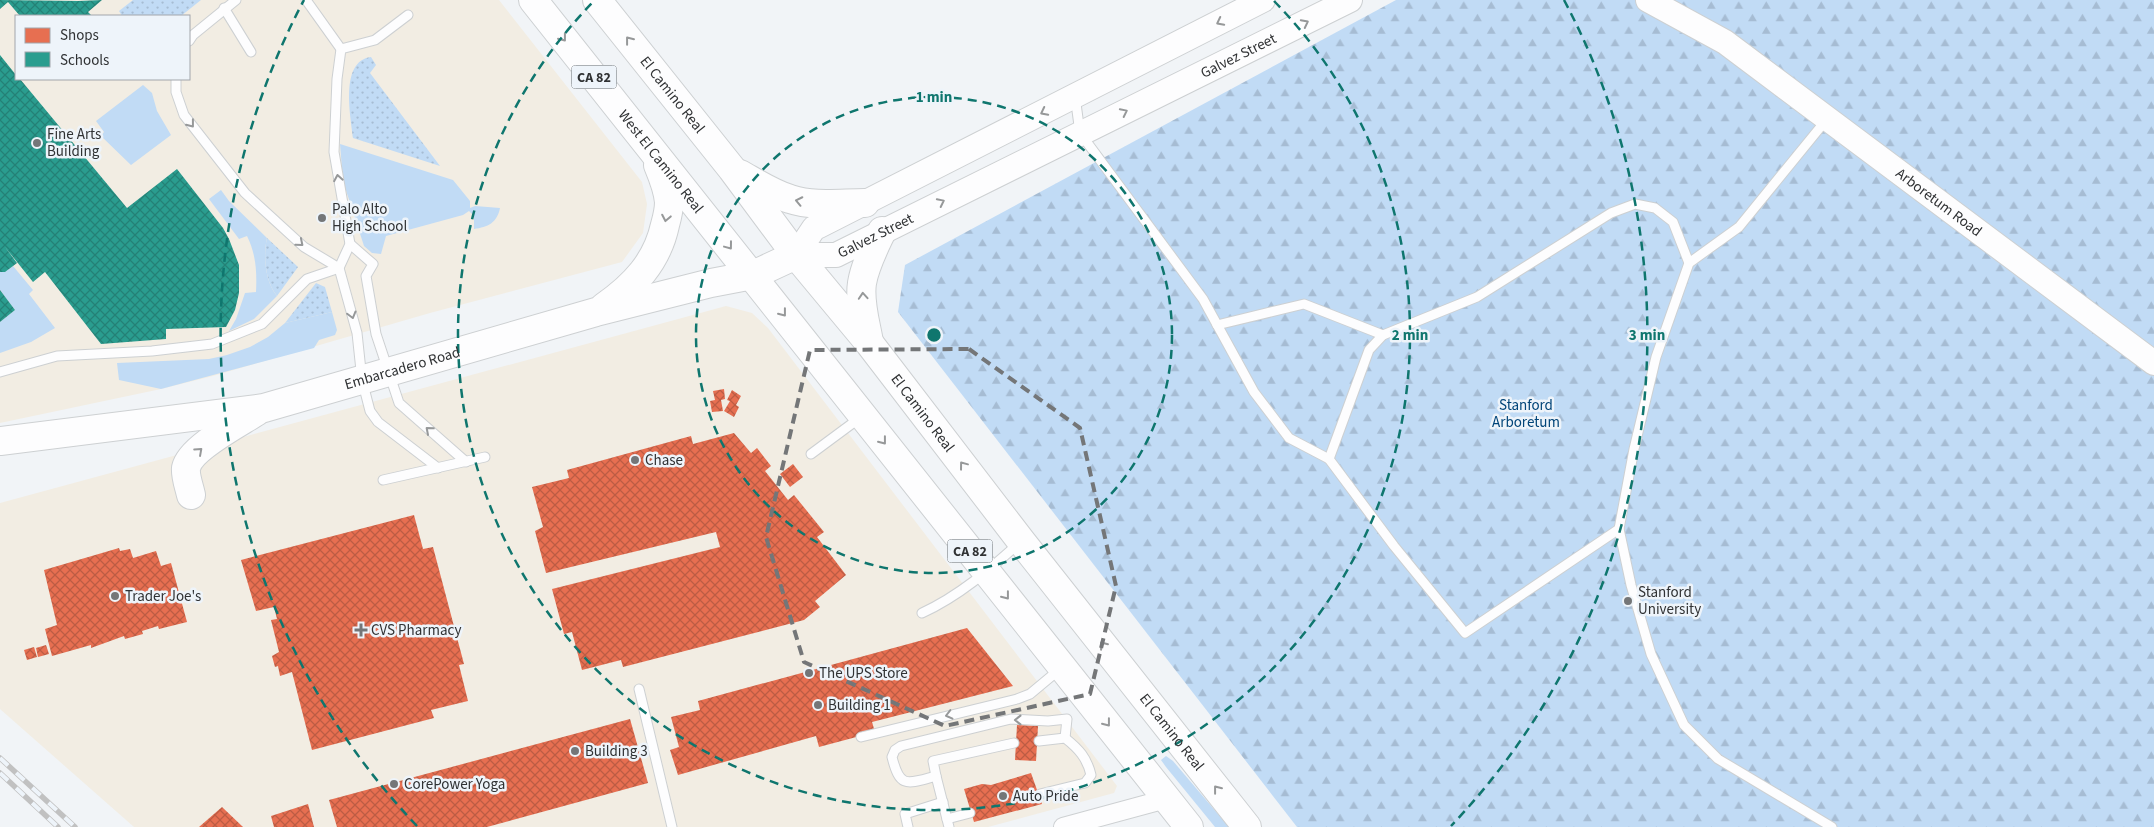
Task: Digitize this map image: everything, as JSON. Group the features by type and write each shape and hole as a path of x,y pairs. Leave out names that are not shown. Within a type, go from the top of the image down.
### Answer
{"main road":[{"name":"West El Camino Real","path":"533,0 753,275"},
{"name":"El Camino Real","path":"597,0 732,170 796,255 870,344 1021,541 1247,827"},
{"path":"796,255 814,228 1263,0"},
{"name":"Galvez Street","path":"796,255 836,255 1350,0"},
{"name":"Arboretum Road","path":"1648,0 1725,42 1828,117 2154,363"},
{"name":"Arboretum Road","path":"1678,0 1706,21 1725,42"},
{"path":"596,312 622,295 643,274 656,251 663,232 669,204 655,154"},
{"path":"732,170 779,195 797,201 819,204 865,203"},
{"path":"870,344 864,312 862,285 866,268 882,231"},
{"name":"Embarcadero Road","path":"0,441 264,408 596,312 711,283 753,275 796,255"},
{"name":"CA 82","path":"753,275 1188,827"},
{"path":"191,495 186,472 191,458 209,443 264,408"}],"street":[{"path":"1063,827 1166,799"}],"lane":[{"path":"190,40 224,8 236,0"},
{"path":"306,0 341,49 337,79 334,152 350,244 339,268 356,333 375,376 399,403 466,462"},
{"path":"224,8 251,52"},
{"path":"341,49 375,40 408,15"},
{"path":"176,80 176,92 184,115 245,193 304,247 339,268"},
{"path":"1075,96 1080,133 1203,299 1254,392 1289,438 1329,458 1394,546 1465,633 1619,529"},
{"path":"1828,117 1739,227 1689,263 1656,357 1634,449 1619,529 1631,585 1651,654 1684,725 1718,759 1832,827"},
{"path":"1329,458 1369,350 1383,335 1476,297 1611,213 1635,204 1655,208 1673,222 1689,263"},
{"path":"350,244 373,264 366,276 376,334 375,376 370,411 378,422 438,468"},
{"path":"0,372 57,356 152,351 212,344 262,324 307,279 339,268"},
{"path":"1217,325 1304,304 1383,335"},
{"path":"811,454 863,415"},
{"path":"384,480 486,457"},
{"path":"922,613 942,604 987,572 1021,541"},
{"path":"861,737 1017,699 1030,694 1062,667"},
{"path":"639,689 672,827"},
{"path":"936,776 914,782 904,781 897,776 892,757 901,746 1011,719 1066,719 1065,738"},
{"path":"1039,741 1065,738 1088,761 1091,775 1085,783 1040,794"},
{"path":"970,813 948,823 933,761 1014,743"},
{"path":"908,827 905,814 943,802"}],"highlighted area":[{"path":"969,349 1080,428 1116,586 1090,694 945,726 804,662 766,537 810,350"}],"shaded area":[{"name":"Palo Alto High School","path":"0,0 499,0 642,182 647,204 643,233 622,262 430,313 213,376 0,423"},
{"path":"726,306 752,313 768,328 1117,786 1114,793 988,827 134,827 0,709 0,503"}],"green space":[{"path":"133,0 201,0 182,15 121,15 119,11"},
{"name":"Stanford Arboretum","path":"1396,0 2154,0 2154,827 1297,827 898,312 905,265"},
{"path":"371,57 376,65 370,73 440,166 353,138 349,104 351,79 354,68 361,61"},
{"path":"143,85 152,93 157,111 171,135 131,165 101,136 104,132 96,121"},
{"path":"340,144 453,180 470,201 470,208 475,206 500,208 499,213 494,221 479,228 474,229 474,216 469,211 463,215 386,236 381,254 372,253 364,246 343,181"},
{"path":"221,190 229,201 267,238 265,252 266,268 270,283 277,296 254,319 229,331 236,319 245,293 256,292 256,270 254,256 247,236 239,239 209,199"},
{"path":"267,238 298,267 277,296 270,283 266,268 265,252"},
{"path":"13,266 33,290 29,294 55,328 31,342 0,353 0,322 15,310 0,290 0,272 5,272"},
{"path":"316,283 325,287 332,312 285,323"},
{"path":"332,312 337,330 335,335 319,340 314,348 161,389 119,380 117,363 209,359 227,355 250,347 268,337 285,323"},
{"path":"1166,756 1173,761 1229,827 1215,827 1161,760"}],"building: Shops":[{"path":"724,389 725,399 721,400 723,411 712,412 710,401 715,400 713,391"},
{"path":"732,390 741,396 736,405 739,407 734,417 724,411 730,401 727,400"},
{"path":"734,433 751,453 757,448 771,466 765,471 788,500 794,495 824,532 817,537 846,575 815,601 820,607 804,620 623,667 621,660 582,670 572,632 564,634 552,589 720,547 716,532 546,573 535,531 543,527 532,487 569,478 567,470 691,436 693,444"},
{"path":"793,464 803,477 790,487 780,474"},
{"path":"414,515 423,549 433,547 464,664 459,665 468,701 431,710 434,718 312,750 292,672 280,676 278,666 275,667 272,656 279,652 271,620 277,619 274,607 256,611 241,560"},
{"name":"Trader Joe's","path":"119,548 120,551 130,549 133,558 156,551 161,566 171,563 187,622 159,629 158,626 142,631 143,634 125,639 124,636 91,648 91,645 52,656 45,629 57,625 44,570"},
{"name":"Building 1","path":"967,628 1013,686 872,722 875,732 819,747 816,736 678,775 670,750 679,747 671,717 700,710 698,701"},
{"path":"46,645 49,654 38,657 36,648"},
{"path":"34,647 37,657 27,660 24,650"},
{"name":"Building 3","path":"630,719 648,783 487,827 337,827 329,800"},
{"path":"1017,725 1038,726 1036,761 1015,760"},
{"name":"Auto Pride","path":"1031,773 1042,804 974,822 964,789 982,784 991,785"},
{"path":"308,804 314,827 274,827 271,816"},
{"path":"222,807 243,827 199,827"}],"building: Schools":[{"path":"0,0 102,0 88,12 91,15 19,15 8,2 0,9"},
{"path":"0,55 15,74 15,80 21,80 127,208 177,169 223,228 229,239 239,265 239,293 235,310 226,327 166,329 166,339 101,344 45,272 33,282 5,247 17,263 5,272 0,272"},
{"path":"0,290 15,310 0,322"}],"railway":[{"path":"0,758 75,827"},
{"path":"0,773 58,827"}],"place":[{"name":"Fine Arts Building","path":"37,143"},
{"name":"Palo Alto High School","path":"322,218"},
{"name":"Chase","path":"635,460"},
{"name":"Trader Joe's","path":"115,596"},
{"name":"Stanford University","path":"1628,601"},
{"name":"CVS Pharmacy","path":"361,630"},
{"name":"The UPS Store","path":"809,673"},
{"name":"Building 1","path":"818,705"},
{"name":"Building 3","path":"575,751"},
{"name":"CorePower Yoga","path":"394,784"},
{"name":"Auto Pride","path":"1003,796"}]}
